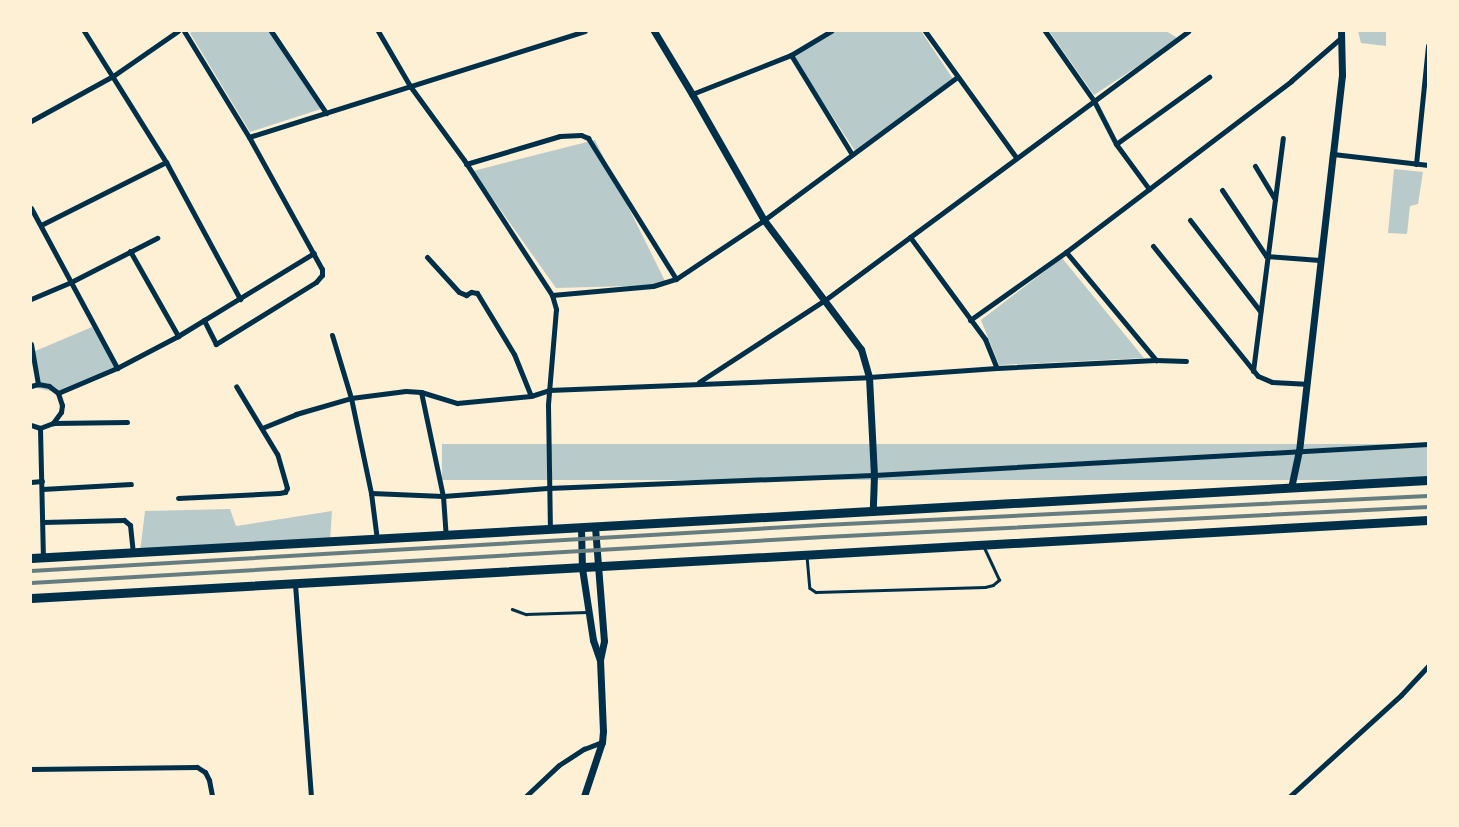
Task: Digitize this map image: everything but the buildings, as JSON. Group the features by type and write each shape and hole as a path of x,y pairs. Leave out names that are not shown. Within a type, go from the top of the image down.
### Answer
{"highway":[{"path":"31,558 1428,480"},
{"path":"31,598 1428,520"}],"street":[{"path":"84,31 166,162 240,299"},
{"path":"31,122 113,76 178,31"},
{"path":"184,31 249,137 322,269 320,279 216,344 204,320"},
{"path":"271,31 326,113"},
{"path":"378,31 410,86 466,164 552,295 556,309 549,390 548,488 550,528"},
{"path":"249,137 585,31"},
{"path":"654,31 764,220 861,350 869,377 874,475 873,512"},
{"path":"692,94 790,55 832,31"},
{"path":"925,31 1016,157"},
{"path":"1046,31 1094,101 1116,144 1149,189"},
{"path":"699,382 825,300 1187,32"},
{"path":"1291,488 1299,451 1305,384 1342,75 1342,34"},
{"path":"970,320 1066,252 1291,82 1342,34"},
{"path":"1416,164 1428,46"},
{"path":"790,55 851,153"},
{"path":"552,295 653,286 676,279 764,220 851,153 957,77"},
{"path":"1116,144 1209,77"},
{"path":"466,164 560,136 581,135 588,138 676,279"},
{"path":"1253,371 1266,256 1283,138"},
{"path":"1333,154 1428,166"},
{"path":"41,225 166,162"},
{"path":"1255,166 1275,199"},
{"path":"1222,190 1266,256"},
{"path":"31,208 117,368"},
{"path":"1190,220 1260,312"},
{"path":"910,237 986,339 996,368"},
{"path":"31,299 71,282 157,238"},
{"path":"1153,246 1253,371 1264,380 1305,384"},
{"path":"130,251 178,336"},
{"path":"1066,252 1156,360"},
{"path":"58,393 117,368 178,336 314,253"},
{"path":"1266,256 1320,260"},
{"path":"427,257 459,292 466,295 471,292 477,293 514,354 531,396"},
{"path":"332,335 351,398 371,493 377,540"},
{"path":"31,344 38,384"},
{"path":"262,428 296,414 351,398 406,391 421,392 457,403 531,396 549,390 699,382 869,377 1156,360 1186,361"},
{"path":"31,386 38,384 50,386 58,393 62,405 61,412 53,423"},
{"path":"178,498 285,492 287,483 277,454 236,386"},
{"path":"421,392 443,496 446,536"},
{"path":"31,425 40,428 53,423 127,422"},
{"path":"40,428 43,557"},
{"path":"371,493 443,496 548,488 874,475 1428,444"},
{"path":"31,482 42,481"},
{"path":"42,489 132,484"},
{"path":"43,522 124,520 130,525 133,552"},
{"path":"584,796 602,742 600,660 604,641 595,527"},
{"path":"581,528 582,568 593,640 600,660"},
{"path":"295,584 311,796"},
{"path":"1290,796 1401,695 1428,666"},
{"path":"526,796 559,765 584,749 602,742"},
{"path":"31,769 197,767 205,772 212,796"}],"lane":[{"path":"807,555 810,588 816,592 985,587 996,583 999,576 983,545"},
{"path":"512,609 526,614 589,612"}],"shaded area":[{"path":"193,31 274,31 324,108 250,132 190,33"},
{"path":"831,31 921,31 955,82 857,154 793,56"},
{"path":"1049,31 1166,31 1179,39 1094,95"},
{"path":"1358,31 1386,31 1386,46 1361,43"},
{"path":"595,140 667,285 556,288 473,171"},
{"path":"1394,169 1423,172 1418,204 1410,206 1407,234 1388,233"},
{"path":"1062,258 1144,358 999,365 981,320"},
{"path":"92,327 116,367 63,394 37,388 33,352"},
{"path":"442,444 1428,444 1428,480 442,480"},
{"path":"230,509 236,526 332,511 330,541 140,552 145,511"}],"railway":[{"path":"31,571 824,525 1428,496"},
{"path":"31,583 825,537 1428,507"}]}
